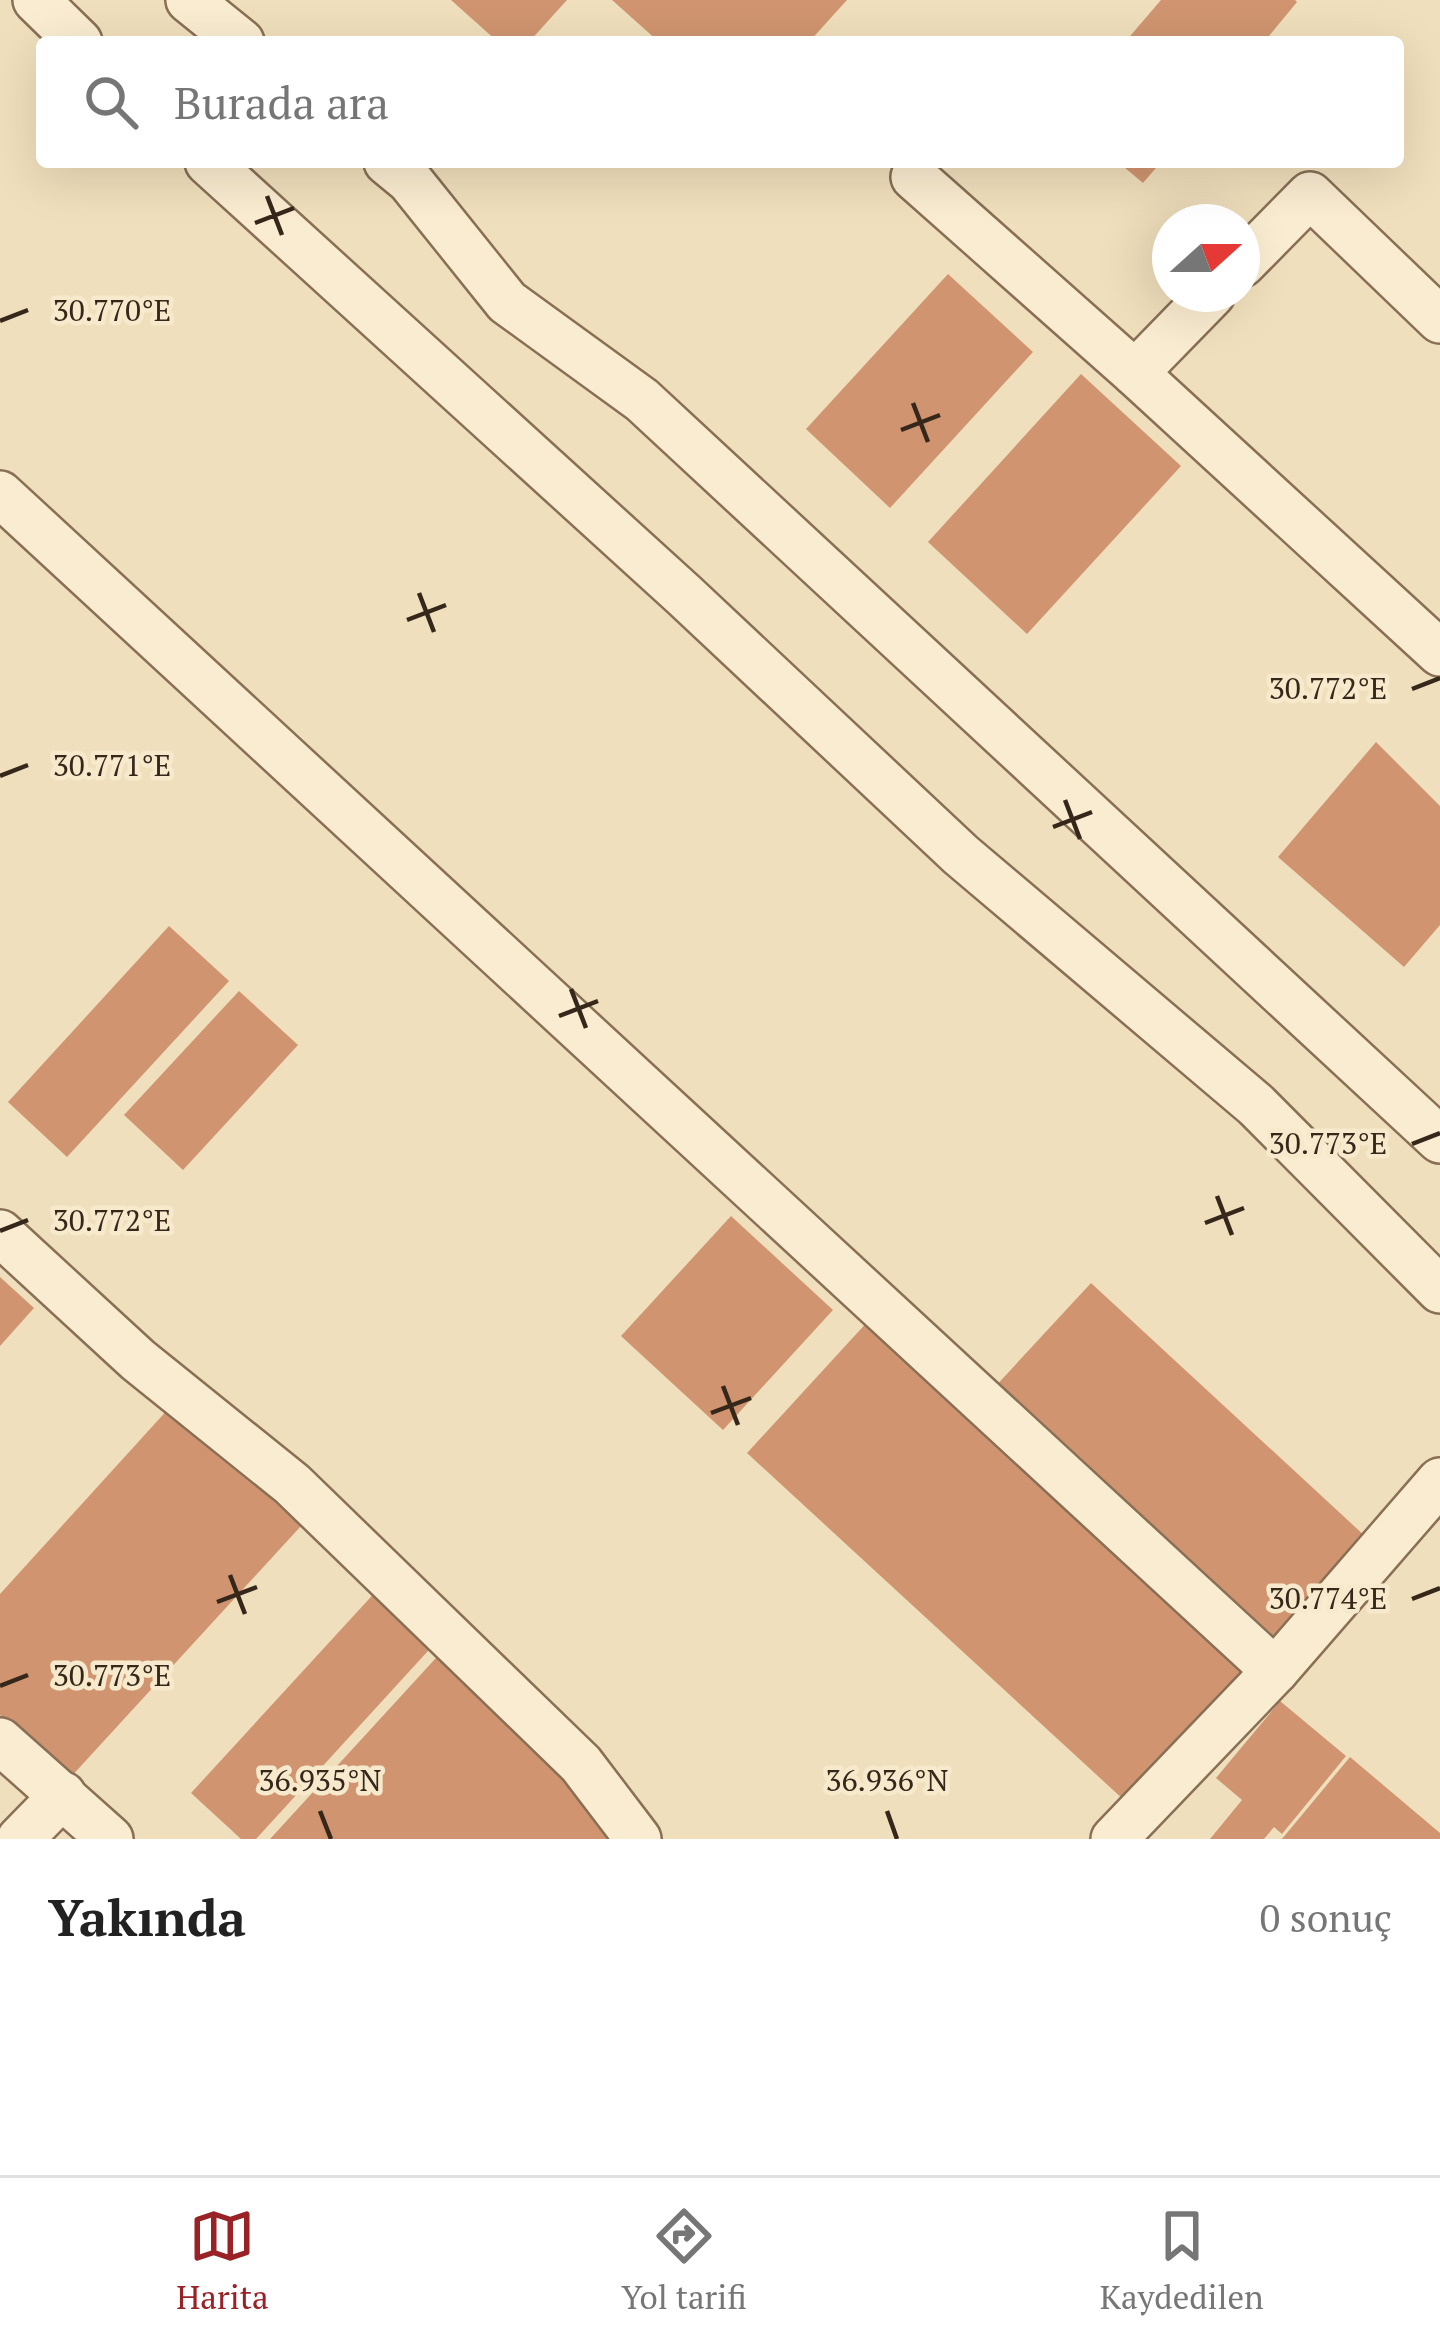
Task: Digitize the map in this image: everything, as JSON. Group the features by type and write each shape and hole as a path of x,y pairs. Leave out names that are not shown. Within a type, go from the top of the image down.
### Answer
{"street":[{"path":"36,0 73,36"},
{"path":"189,0 234,36"},
{"path":"215,168 961,855 1256,1105 1440,1290"},
{"path":"394,168 508,302 642,400 1440,1140"},
{"path":"914,177 1440,653"},
{"path":"1260,245 1310,194 1440,320"},
{"path":"1135,373 1194,312"},
{"path":"0,494 1274,1671"},
{"path":"0,1233 138,1360 292,1484 581,1764 638,1839"},
{"path":"1114,1839 1274,1671 1440,1481"},
{"path":"0,1741 110,1839"},
{"path":"20,1839 62,1796"}],"building":[{"path":"451,0 567,0 534,36 491,36"},
{"path":"612,0 847,0 814,36 652,36"},
{"path":"1161,0 1297,2 1269,36 1130,36"},
{"path":"1125,168 1156,168 1143,183"},
{"path":"948,274 1033,352 890,508 806,429"},
{"path":"1081,374 1181,466 1027,634 928,542"},
{"path":"1376,742 1440,806 1440,925 1404,967 1278,857"},
{"path":"169,926 229,981 67,1157 8,1102"},
{"path":"239,991 298,1045 183,1170 124,1115"},
{"path":"731,1216 833,1310 723,1430 621,1336"},
{"path":"0,1277 34,1308 0,1346"},
{"path":"1091,1283 1366,1537 1269,1644 993,1389"},
{"path":"870,1319 1247,1667 1125,1801 747,1453"},
{"path":"170,1407 301,1526 69,1779 0,1715 0,1594"},
{"path":"380,1587 438,1640 256,1839 241,1839 191,1793"},
{"path":"446,1647 621,1839 270,1839"},
{"path":"1280,1701 1346,1756 1282,1834 1274,1827 1264,1839 1210,1839 1242,1800 1216,1778"},
{"path":"1350,1757 1440,1833 1440,1839 1282,1839"}]}
